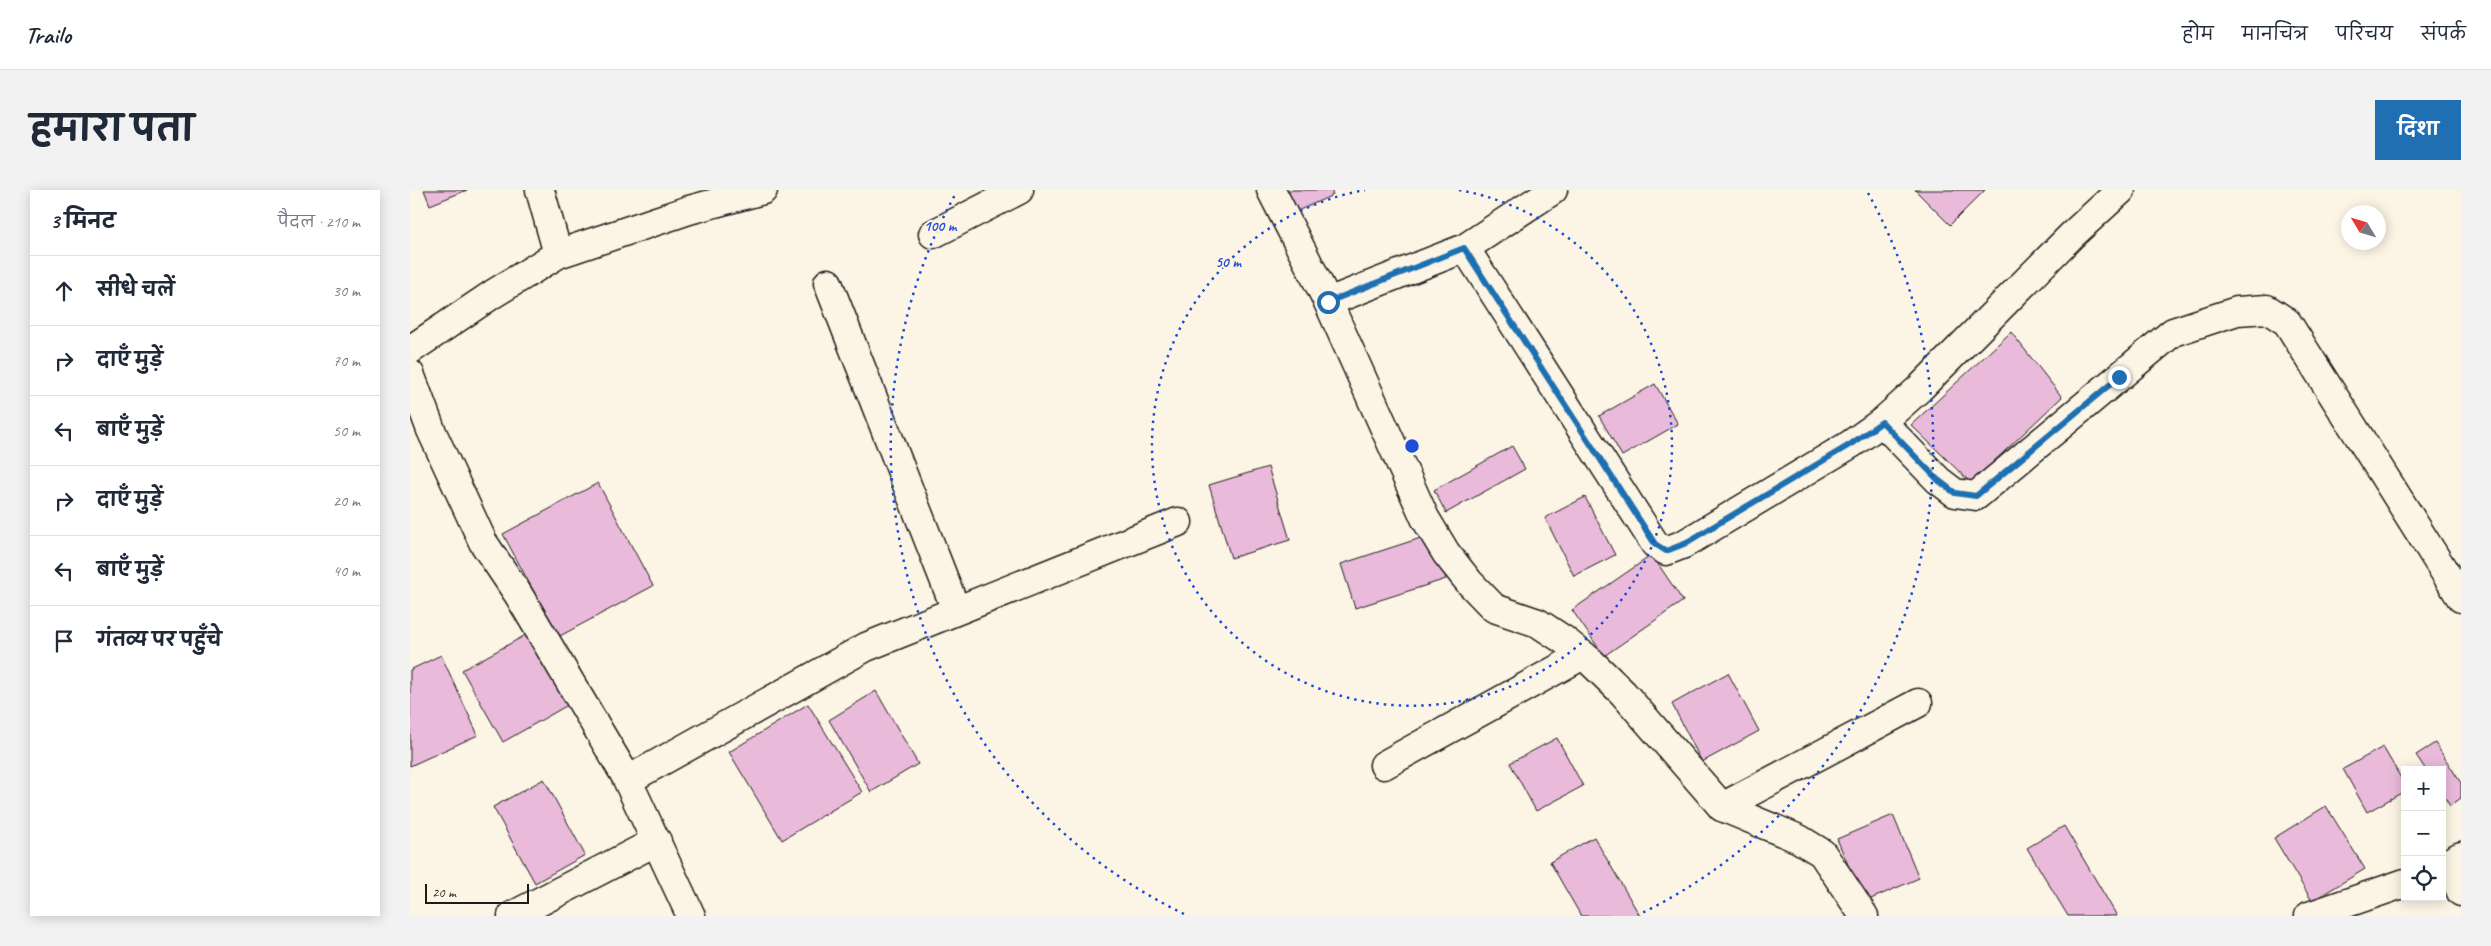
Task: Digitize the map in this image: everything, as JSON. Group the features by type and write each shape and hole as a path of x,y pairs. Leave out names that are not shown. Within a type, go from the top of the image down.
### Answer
{"street":[{"path":"540,190 558,254"},
{"path":"410,350 493,294 558,254 689,210 763,190"},
{"path":"933,234 1019,190"},
{"path":"1271,190 1328,302 1425,518 1446,554 1494,608 1538,623 1583,655 1623,693 1722,807 1799,839 1822,853 1864,916"},
{"path":"1328,302 1464,248 1553,190"},
{"path":"1464,248 1655,544 1666,551 1684,544 1851,444 1882,422 1919,389 2072,235 2121,190"},
{"path":"828,283 956,610"},
{"path":"1882,422 1938,480 1955,493 1976,496 2173,332 2237,311 2267,309 2287,322 2461,598"},
{"path":"410,374 431,430 483,542 518,594 628,780 658,841 691,916"},
{"path":"628,780 866,647 1178,522"},
{"path":"1384,765 1583,655"},
{"path":"1722,807 1918,703"},
{"path":"512,916 658,841"},
{"path":"2451,861 2461,892"},
{"path":"2309,916 2401,884"}],"building":[{"path":"424,190 467,190 430,205"},
{"path":"1285,190 1331,190 1333,195 1295,212"},
{"path":"1915,190 1985,190 1950,225"},
{"path":"2011,332 2062,397 1971,483 1911,425"},
{"path":"1655,384 1678,424 1622,456 1599,416"},
{"path":"1512,446 1525,469 1446,513 1434,490"},
{"path":"1268,467 1290,540 1231,558 1209,485"},
{"path":"598,483 653,586 558,637 503,534"},
{"path":"1585,497 1615,555 1574,576 1545,518"},
{"path":"1433,534 1446,579 1355,608 1341,564"},
{"path":"1652,555 1683,601 1604,656 1572,610"},
{"path":"533,631 573,702 503,742 462,670"},
{"path":"441,655 478,735 410,766 410,670"},
{"path":"1728,673 1759,731 1702,762 1672,704"},
{"path":"876,691 918,764 871,792 829,720"},
{"path":"808,704 862,792 782,840 729,752"},
{"path":"1557,738 1583,786 1536,811 1510,763"},
{"path":"2435,743 2461,783 2461,798 2450,806 2446,800 2446,766 2423,766 2416,755"},
{"path":"2383,747 2401,778 2401,793 2367,812 2343,769"},
{"path":"544,779 585,855 535,883 493,807"},
{"path":"2326,806 2365,869 2312,901 2274,838"},
{"path":"1893,815 1919,878 1864,902 1837,839"},
{"path":"2064,826 2117,916 2068,916 2027,848"},
{"path":"1594,837 1640,916 1581,916 1550,862"}],"route":[{"path":"1328,302 1464,248 1655,544 1666,551 1684,544 1851,444 1882,422 1938,480 1955,493 1976,496 2119,377"}]}
